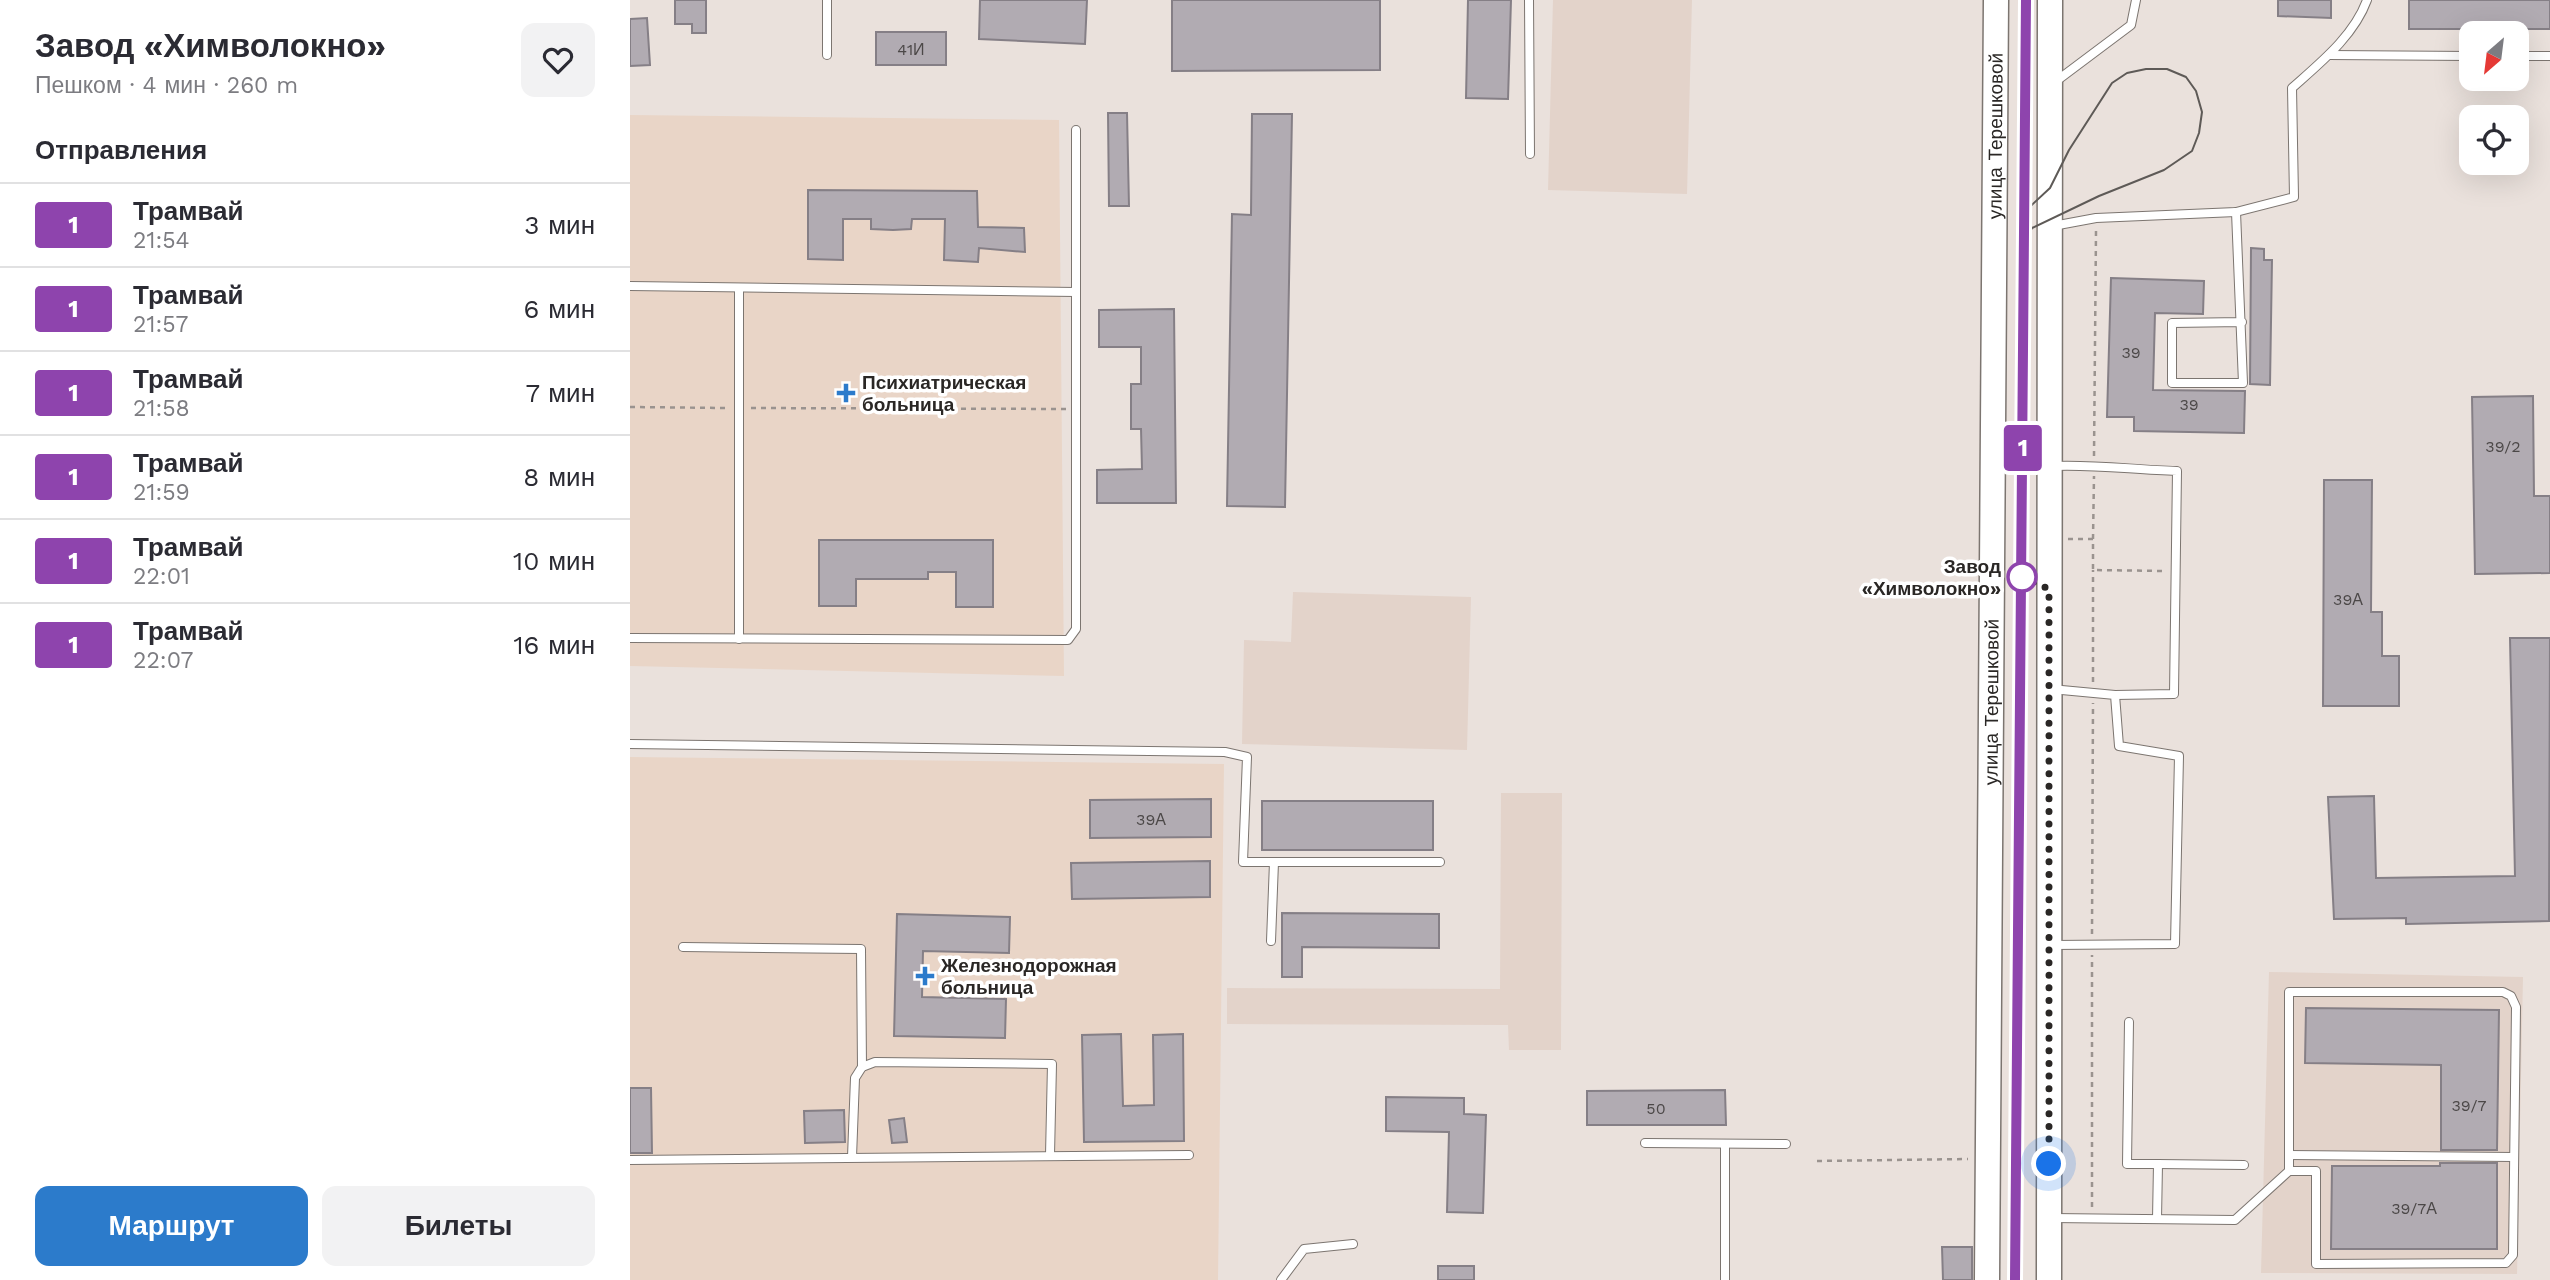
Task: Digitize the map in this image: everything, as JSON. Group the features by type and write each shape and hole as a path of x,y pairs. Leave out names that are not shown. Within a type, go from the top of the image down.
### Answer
{"main road":[{"name":"улица Терешковой","path":"1987,1280 1996,0"},
{"path":"2049,1280 2050,0"}],"lane":[{"path":"827,0 827,55"},
{"path":"1529,0 1530,154"},
{"path":"2049,85 2132,25 2136,0"},
{"path":"2049,227 2096,218 2236,212 2294,197 2292,88 2329,55 2361,17 2367,0"},
{"path":"2329,55 2459,56"},
{"path":"2529,56 2550,56"},
{"path":"630,638 1068,640 1076,629 1076,130"},
{"path":"2236,212 2242,322 2242,383 2172,383 2172,323 2242,322"},
{"path":"630,286 1076,292"},
{"path":"739,288 739,639"},
{"path":"2049,466 2094,464 2133,470 2178,471 2174,694 2115,695 2049,689"},
{"path":"2049,945 2175,944 2179,756 2119,746 2115,695"},
{"path":"630,744 1225,752 1247,757 1243,862 1440,862"},
{"path":"1270,941 1274,862"},
{"path":"683,947 861,949 862,1066 855,1078 852,1157"},
{"path":"2049,1218 2235,1220 2289,1171 2316,1171 2316,1264 2501,1264 2513,1255 2516,1007 2511,996 2490,992 2289,992 2289,1171"},
{"path":"2129,1022 2127,1164 2244,1165"},
{"path":"862,1066 875,1062 1052,1064 1050,1155"},
{"path":"1645,1143 1786,1144"},
{"path":"1725,1144 1725,1280"},
{"path":"630,1160 1189,1155"},
{"path":"2289,1155 2514,1157"},
{"path":"2157,1219 2158,1164"},
{"path":"1281,1280 1304,1249 1353,1244"}],"path":[{"path":"2092,1219 2096,218"},
{"path":"630,407 1076,409"},
{"path":"2058,539 2093,539"},
{"path":"2093,570 2175,571"},
{"path":"1817,1161 1987,1158"}],"shaded area":[{"path":"1553,0 1692,0 1687,194 1548,190"},
{"name":"Психиатрическая больница","path":"630,115 1059,120 1064,676 630,666"},
{"path":"1293,592 1471,597 1467,750 1242,744 1244,640 1291,642"},
{"name":"Железнодорожная больница","path":"630,757 1224,764 1218,1280 630,1280"},
{"path":"1501,793 1562,793 1561,1050 1509,1050 1508,1025 1227,1024 1227,988 1500,989"},
{"path":"2269,972 2523,977 2517,1274 2261,1273"}],"building":[{"path":"675,0 706,0 706,33 692,33 692,24 675,24"},
{"path":"980,0 1087,0 1085,44 979,39"},
{"path":"1172,0 1380,0 1380,70 1172,71"},
{"path":"1468,0 1511,0 1508,99 1466,98"},
{"path":"2278,0 2331,0 2331,18 2278,16"},
{"path":"2409,0 2550,0 2550,29 2529,29 2529,21 2459,21 2459,29 2409,29"},
{"path":"647,18 650,65 630,66 630,19"},
{"path":"876,32 946,32 946,65 876,65"},
{"path":"1108,113 1127,113 1129,206 1109,206"},
{"path":"1252,114 1292,114 1285,507 1227,506 1232,214 1251,215"},
{"path":"808,190 977,191 978,227 1024,228 1025,252 979,248 978,262 944,260 945,219 912,219 911,229 893,230 871,229 871,219 843,219 843,260 808,259"},
{"path":"2251,248 2264,249 2264,260 2272,260 2270,385 2250,384"},
{"path":"2111,278 2204,281 2203,314 2155,313 2153,390 2245,391 2244,433 2134,431 2134,417 2107,417"},
{"path":"1174,309 1176,503 1097,503 1097,470 1142,469 1141,429 1131,429 1131,384 1141,384 1141,347 1099,347 1099,310"},
{"path":"2533,396 2534,496 2550,496 2550,573 2475,574 2472,397"},
{"path":"2324,480 2372,480 2371,612 2382,612 2382,656 2399,656 2399,706 2323,706"},
{"path":"819,540 993,540 993,607 956,607 956,572 928,572 928,579 856,579 856,606 819,606"},
{"path":"2510,638 2550,638 2549,921 2406,924 2406,918 2334,919 2328,797 2374,796 2376,878 2515,876"},
{"path":"1211,799 1211,837 1090,838 1090,800"},
{"path":"1262,801 1433,801 1433,850 1262,850"},
{"path":"1210,861 1210,897 1072,899 1071,863"},
{"path":"1282,913 1439,914 1439,948 1302,947 1302,977 1282,977"},
{"path":"897,914 1010,917 1009,953 923,951 922,997 1006,999 1005,1038 894,1036"},
{"path":"2306,1008 2499,1010 2497,1150 2441,1150 2441,1065 2305,1063"},
{"path":"1121,1034 1123,1106 1154,1105 1153,1035 1183,1034 1184,1141 1084,1142 1082,1035"},
{"path":"630,1088 651,1088 652,1153 630,1153"},
{"path":"1725,1090 1726,1125 1587,1125 1587,1091"},
{"path":"1386,1097 1464,1098 1464,1114 1486,1115 1483,1213 1447,1212 1449,1132 1386,1131"},
{"path":"844,1110 845,1142 805,1143 804,1111"},
{"path":"904,1118 907,1142 892,1143 889,1120"},
{"path":"2440,1163 2497,1163 2497,1249 2331,1249 2332,1166 2440,1166"},
{"path":"1942,1247 1972,1247 1972,1280 1943,1280"},
{"path":"1438,1266 1474,1266 1474,1280 1438,1280"}],"tram line":[{"path":"2015,1280 2026,0"},
{"name":"1","path":"2015,1280 2026,0"},
{"path":"2021,215 2050,188 2069,150 2112,83 2127,73 2146,69 2167,69 2186,77 2196,91 2202,112 2199,133 2192,151 2164,170 2099,196 2032,228 2024,242"}],"place":[{"name":"Психиатрическая больница","path":"846,393"},
{"name":"Завод «Химволокно»","path":"2022,577"},
{"name":"Железнодорожная больница","path":"925,976"}],"route":[{"path":"2022,577 2049,589 2049,1164"}]}
